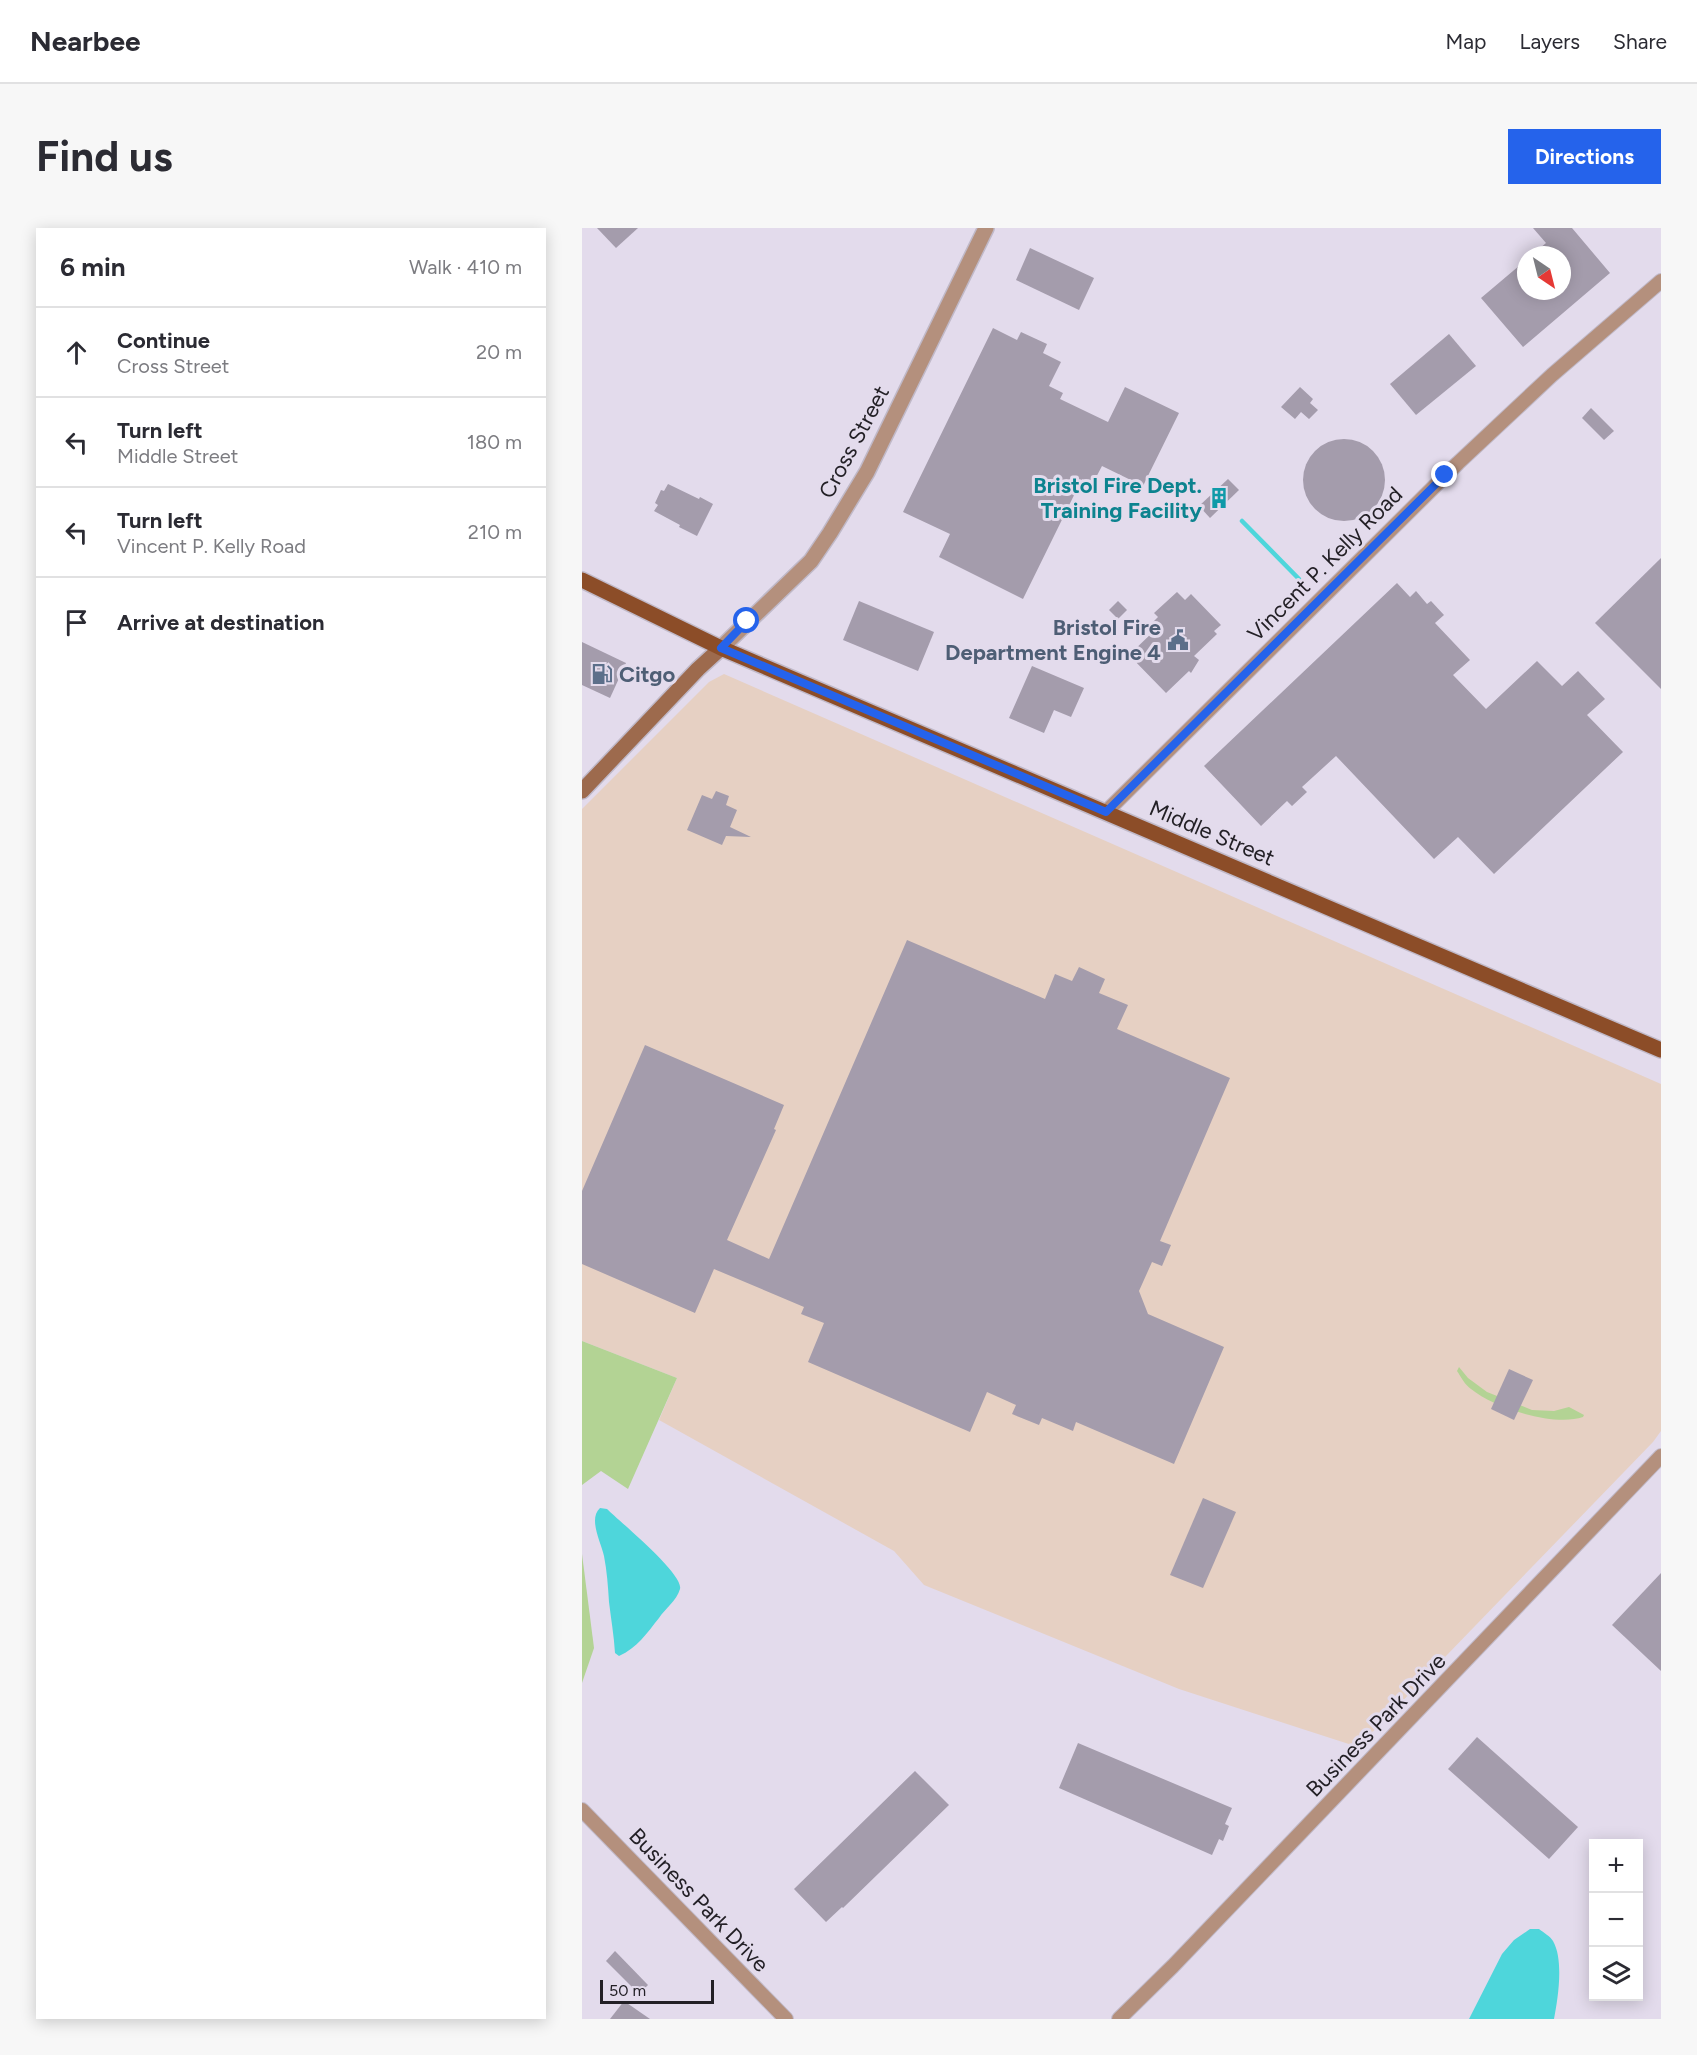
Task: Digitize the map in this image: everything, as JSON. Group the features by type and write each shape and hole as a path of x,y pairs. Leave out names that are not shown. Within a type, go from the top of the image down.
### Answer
{"main road":[{"name":"Middle Street","path":"582,580 721,648 1661,1050"},
{"path":"582,791 721,648"}],"street":[{"name":"Cross Street","path":"721,648 811,561 830,533 867,472 986,228"},
{"name":"Vincent P. Kelly Road","path":"1106,812 1458,463 1552,375 1661,281"},
{"name":"Business Park Drive","path":"1119,2019 1173,1966 1661,1456"},
{"name":"Business Park Drive","path":"582,1810 786,2019"}],"shaded area":[{"path":"724,674 1661,1084 1661,1431 1653,1442 1358,1747 1179,1689 924,1585 894,1551 659,1420 677,1378 582,1341 582,809 709,682"}],"green space":[{"path":"582,1341 677,1378 628,1489 601,1471 582,1485"},
{"path":"1459,1367 1468,1378 1487,1392 1532,1410 1554,1411 1569,1407 1584,1415 1556,1420 1509,1409 1481,1396 1469,1387 1457,1371"},
{"path":"582,1554 594,1648 582,1683"}],"water":[{"path":"600,1508 607,1509 662,1560 679,1582 680,1589 674,1601 641,1640 619,1656 615,1653 605,1562 595,1524"},
{"path":"1530,1929 1539,1929 1547,1935 1553,1941 1556,1949 1559,1979 1554,2019 1469,2019 1502,1954 1514,1940"}],"building":[{"path":"597,228 638,228 616,248"},
{"path":"1533,228 1572,228 1610,273 1523,347 1481,298 1517,268 1517,300 1571,300 1571,246 1542,246 1546,243"},
{"path":"1030,248 1094,278 1079,310 1016,280"},
{"path":"993,328 1017,340 1021,332 1047,344 1043,353 1061,362 1049,386 1063,393 1060,399 1108,422 1125,387 1179,413 1143,486 1102,466 1092,485 1082,479 1023,599 939,557 950,534 903,512"},
{"path":"1449,334 1476,366 1416,415 1390,384"},
{"path":"1300,387 1313,399 1310,403 1318,410 1309,419 1301,412 1295,419 1281,407"},
{"path":"1591,408 1614,431 1604,440 1582,418"},
{"path":"1344,439 1360,442 1373,451 1382,464 1385,480 1382,496 1373,509 1360,518 1344,521 1328,518 1315,509 1306,496 1303,480 1306,464 1315,451 1328,442"},
{"name":"Bristol Fire Dept. Training Facility","path":"1228,479 1239,490 1210,518 1199,506"},
{"path":"668,484 713,504 697,536 654,511 658,505 655,503 661,490 664,491"},
{"path":"1661,558 1661,689 1595,623"},
{"path":"1397,583 1410,597 1416,591 1427,604 1431,601 1444,615 1435,623 1470,660 1453,675 1486,709 1537,661 1562,686 1578,671 1605,699 1587,715 1623,752 1494,874 1458,837 1434,859 1336,756 1302,787 1307,792 1292,806 1287,801 1261,826 1204,766"},
{"name":"Bristol Fire Department Engine 4","path":"1177,592 1185,600 1191,594 1221,625 1214,631 1217,634 1194,656 1199,660 1191,673 1189,671 1166,693 1129,655 1155,630 1150,625 1158,617 1154,613"},
{"path":"859,601 934,632 918,671 843,640"},
{"path":"1118,601 1127,610 1118,619 1109,610"},
{"name":"Citgo","path":"582,642 626,663 610,698 582,685"},
{"path":"1032,666 1084,688 1071,717 1054,710 1044,733 1009,718"},
{"path":"716,791 729,796 726,805 737,810 730,827 751,837 726,836 722,845 687,830 702,795 712,799"},
{"path":"907,940 1045,999 1055,974 1072,981 1079,967 1105,979 1099,993 1128,1005 1117,1029 1230,1078 1160,1241 1171,1245 1162,1266 1152,1262 1139,1291 1148,1314 1224,1347 1174,1464 1076,1422 1073,1431 1042,1418 1039,1425 1012,1414 1016,1405 987,1392 970,1432 808,1362 824,1323 801,1314 804,1307 714,1269 695,1313 582,1264 582,1191 645,1045 784,1105 774,1129 776,1130 727,1240 769,1259"},
{"path":"1509,1369 1533,1380 1514,1420 1491,1409"},
{"path":"1203,1498 1236,1512 1203,1588 1170,1575"},
{"path":"1661,1573 1661,1671 1612,1625"},
{"path":"1477,1737 1578,1827 1549,1859 1448,1769"},
{"path":"1078,1743 1232,1808 1225,1824 1229,1826 1223,1841 1219,1839 1212,1855 1059,1788"},
{"path":"915,1771 949,1805 826,1922 794,1889"},
{"path":"615,1951 648,1985 639,1994 606,1961"},
{"path":"624,2001 650,2019 610,2019"}],"waterway":[{"path":"1242,521 1299,579"}],"place":[{"name":"Bristol Fire Dept. Training Facility","path":"1219,498"},
{"name":"Bristol Fire Department Engine 4","path":"1178,640"},
{"name":"Citgo","path":"602,674"}],"route":[{"path":"747,621 721,648 1106,812 1445,475"}]}
